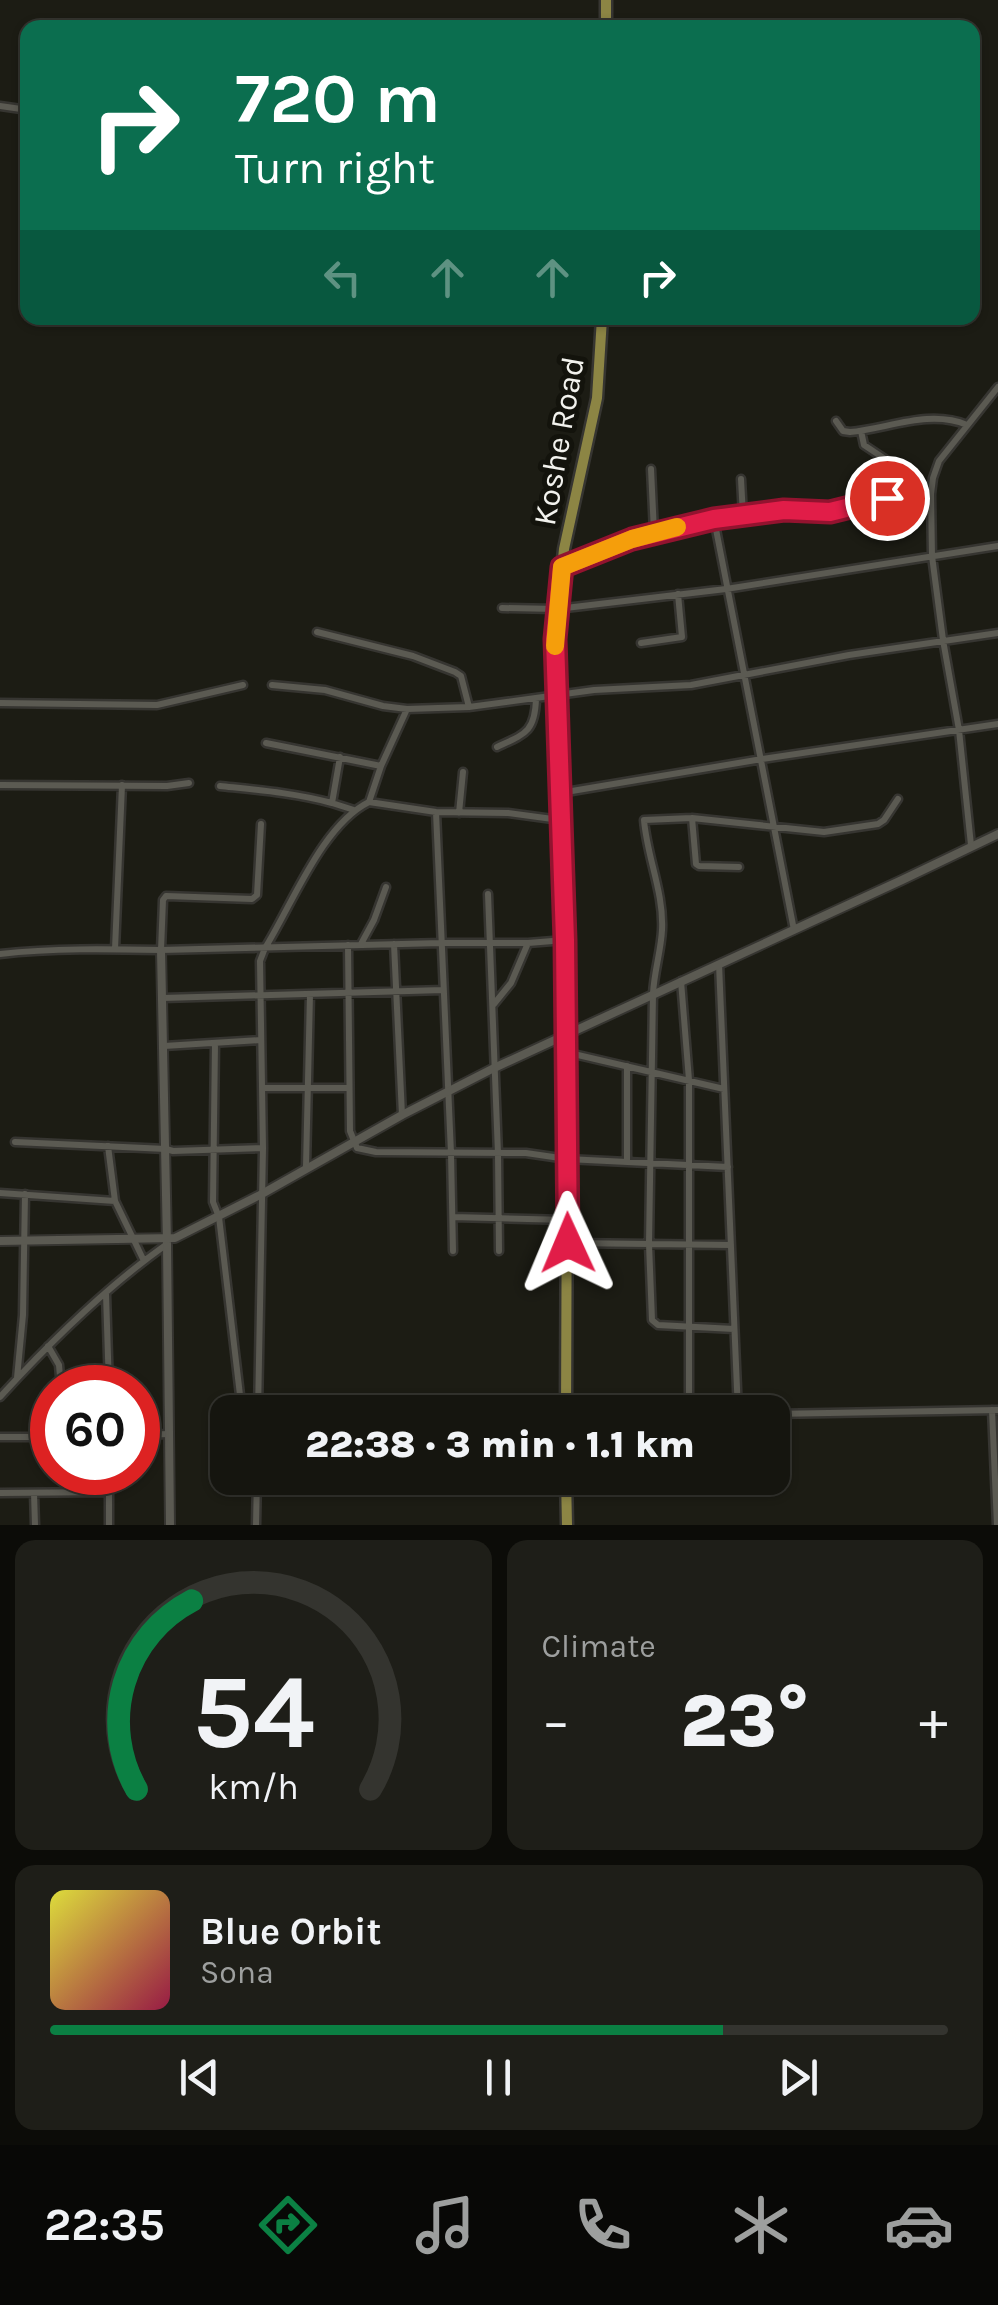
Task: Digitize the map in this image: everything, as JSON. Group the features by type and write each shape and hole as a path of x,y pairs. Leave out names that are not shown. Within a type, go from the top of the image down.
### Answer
{"main road":[{"name":"Koshe Road","path":"566,1395 568,1159 557,609 595,408 601,325"},
{"path":"566,1495 566,1525"}],"street":[{"path":"971,846 959,730 932,556 932,494 939,461 998,387"},
{"path":"836,421 846,432 915,421 953,420 966,424"},
{"path":"861,431 864,445 888,461 887,498"},
{"path":"652,469 654,532"},
{"path":"741,479 743,516"},
{"path":"562,567 654,532 714,519 784,510 830,512 887,498 932,494"},
{"path":"714,519 794,930"},
{"path":"502,608 557,609 726,589 998,546"},
{"path":"641,643 682,637 678,594"},
{"path":"317,632 413,656 455,672 461,676 469,707"},
{"path":"272,685 325,690 407,709 469,707 594,690 691,685 998,633"},
{"path":"0,703 157,705 243,686"},
{"path":"497,747 532,725 536,699"},
{"path":"369,802 407,709"},
{"path":"559,793 998,724"},
{"path":"266,743 381,766"},
{"path":"332,803 340,757"},
{"path":"458,813 464,772"},
{"path":"0,785 189,784"},
{"path":"115,949 122,786"},
{"path":"220,786 305,796 355,810"},
{"path":"734,1329 658,1325 652,1320 649,1244 653,994 662,926 644,820 692,818 836,831 878,824 898,800"},
{"path":"258,1395 263,1148 260,961 265,948 321,850 355,810 369,802 436,812 560,820"},
{"path":"436,812 452,1250"},
{"path":"692,818 696,864 739,867"},
{"path":"170,1525 163,900 166,896 252,899 257,895 261,824"},
{"path":"0,1398 69,1324 167,1241 220,1217 402,1114 494,1068 998,834"},
{"path":"361,946 386,888"},
{"path":"488,894 499,1250"},
{"path":"0,954 565,940"},
{"path":"494,1005 511,983 528,943"},
{"path":"394,944 402,1114"},
{"path":"348,945 350,1130 357,1148 376,1152 526,1153 568,1159 728,1167"},
{"path":"719,964 737,1395"},
{"path":"681,981 689,1080 689,1395"},
{"path":"163,998 443,990"},
{"path":"306,1167 310,994"},
{"path":"164,1046 261,1040"},
{"path":"215,1043 213,1202 220,1217 240,1395"},
{"path":"566,1052 724,1089"},
{"path":"627,1066 628,1162"},
{"path":"262,1088 350,1088"},
{"path":"15,1142 173,1151 263,1148"},
{"path":"108,1146 115,1201 144,1260"},
{"path":"0,1194 115,1201"},
{"path":"17,1379 24,1314 25,1194"},
{"path":"453,1217 567,1220"},
{"path":"0,1241 167,1241"},
{"path":"568,1243 731,1245"},
{"path":"106,1292 108,1365"},
{"path":"48,1346 60,1365"},
{"path":"790,1414 995,1410 997,1525"},
{"path":"160,1434 169,1434"},
{"path":"0,1436 30,1436"},
{"path":"0,1493 30,1493"},
{"path":"34,1495 35,1525"},
{"path":"109,1495 109,1525"},
{"path":"256,1525 257,1495"}],"slow traffic":[{"path":"555,646 562,567 632,539 677,527"}],"route":[{"path":"568,1243 565,940 555,639 562,567 654,532 714,519 784,510 830,512 887,498"}]}
